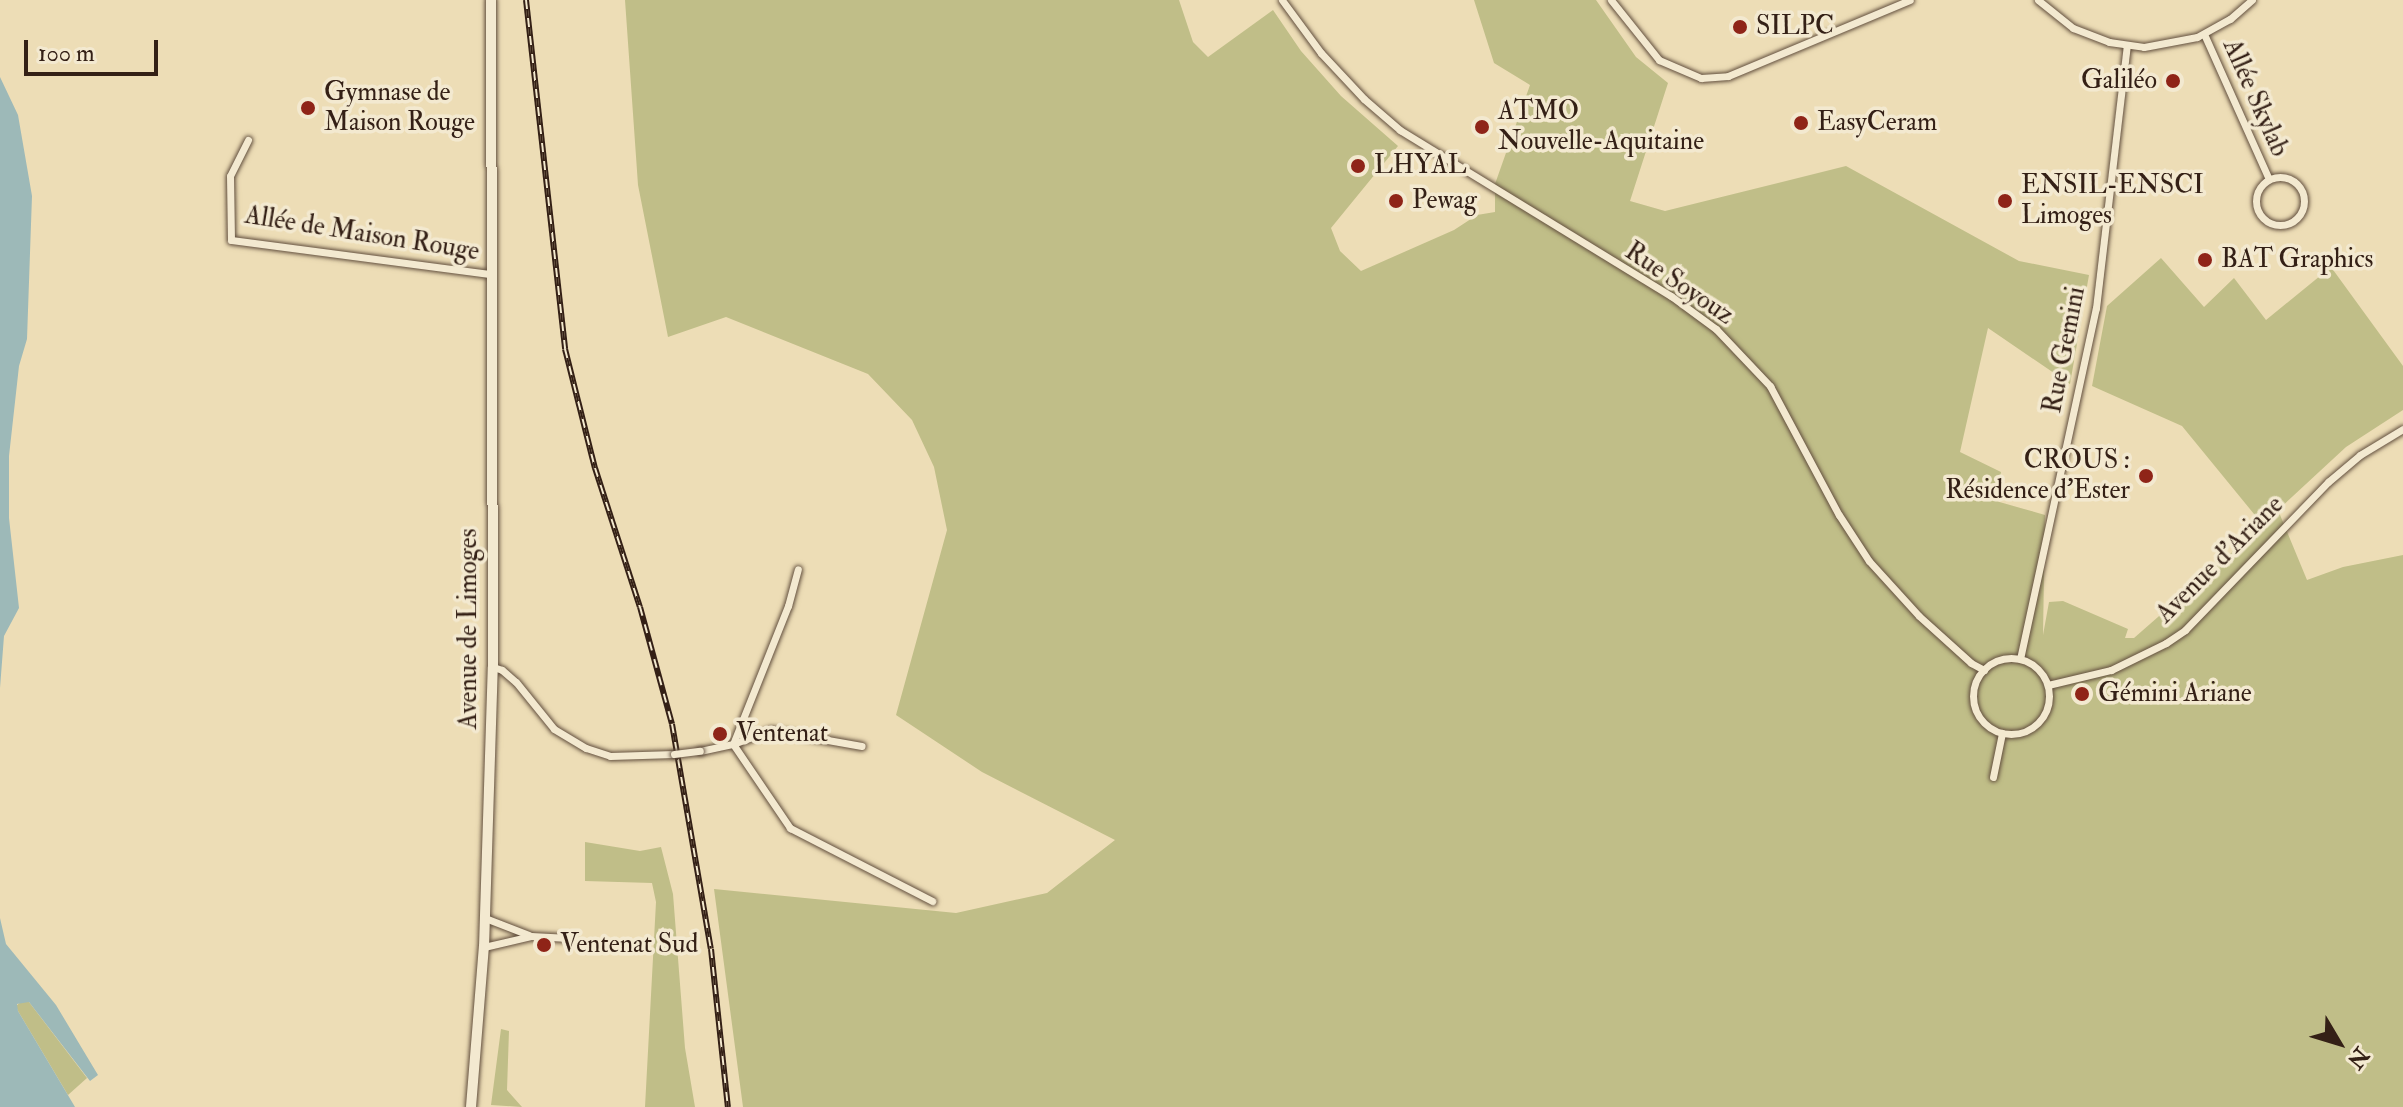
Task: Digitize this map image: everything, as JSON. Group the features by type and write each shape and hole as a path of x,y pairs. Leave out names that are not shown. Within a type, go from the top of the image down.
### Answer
{"main road":[{"name":"Avenue de Limoges","path":"471,1107 484,947 493,667 491,0"}],"street":[{"name":"Rue Soyouz","path":"1282,0 1321,53 1364,99 1400,130 1671,296 1716,329 1770,386 1839,515 1869,561 1919,616 1971,663 1984,670"},
{"path":"1611,0 1659,60 1701,78 1728,76 1910,0"},
{"path":"2038,0 2073,28 2127,46 2174,44 2204,34 2230,19 2252,0"},
{"name":"Allée Skylab","path":"2204,34 2269,179"},
{"name":"Rue Gemini","path":"2020,659 2096,308 2127,46"},
{"name":"Allée de Maison Rouge","path":"248,140 230,176 231,240 490,274"},
{"name":"Allée Skylab","path":"2269,179 2291,180 2301,190 2302,212 2291,223 2274,225 2257,210 2256,196 2269,179"},
{"name":"Avenue d'Ariane","path":"2048,685 2111,670 2166,643 2185,630 2328,482 2360,455 2403,429"},
{"path":"733,744 788,606 798,569"},
{"path":"2020,659 2037,668 2048,685 2048,705 2039,722 2022,733 2002,733 1984,724 1974,707 1974,687 1984,670 2000,660 2020,659"},
{"path":"493,667 502,670 516,682 554,729 586,748 610,756 700,751 733,744 771,730 862,746"},
{"path":"1993,777 2002,733"},
{"path":"733,744 790,828 932,901"},
{"path":"485,918 531,936"},
{"path":"484,947 531,936 569,938"}],"shaded area":[{"path":"625,0 1179,0 1193,42 1208,57 1273,10 1301,51 1341,96 1398,146 1331,228 1340,251 1361,271 1454,230 1477,215 1495,212 1495,184 1530,85 1494,63 1474,0 1596,0 1636,57 1668,83 1630,201 1665,211 1846,166 2019,261 2089,275 2070,384 1988,328 1960,452 2001,472 1996,501 2045,515 2043,635 2049,602 2063,601 2128,629 2125,638 2134,638 2263,525 2182,426 2092,386 2107,306 2161,258 2204,307 2234,278 2266,320 2331,267 2403,366 2403,410 2346,447 2278,510 2307,580 2343,567 2403,555 2403,1107 743,1107 714,889 956,913 1047,893 1115,840 982,772 896,715 947,530 934,467 912,420 868,374 726,317 668,337 638,185"},
{"path":"585,842 640,851 661,847 673,894 685,1048 695,1107 645,1107 656,902 652,883 585,881"},
{"path":"22,1001 29,1002 87,1078 68,1095 18,1011 16,1006"},
{"path":"501,1029 509,1031 507,1090 522,1107 491,1105"}],"water":[{"path":"0,77 18,115 32,196 27,339 19,366 9,456 9,518 19,608 4,636 0,688"},
{"path":"0,918 6,944 56,1005 98,1075 90,1081 29,1002 17,1004 18,1011 75,1107 0,1107"}],"railway":[{"path":"526,0 565,349 595,468 640,607 672,724 711,949 728,1107"}],"place":[{"name":"SILPC","path":"1740,27"},
{"name":"Galiléo","path":"2173,81"},
{"name":"Gymnase de Maison Rouge","path":"308,108"},
{"name":"EasyCeram","path":"1801,123"},
{"name":"ATMO Nouvelle-Aquitaine","path":"1482,127"},
{"name":"LHYAL","path":"1358,166"},
{"name":"Pewag","path":"1396,201"},
{"name":"ENSIL-ENSCI Limoges","path":"2005,201"},
{"name":"BAT Graphics","path":"2205,260"},
{"name":"CROUS : Résidence d'Ester","path":"2146,476"},
{"name":"Gémini Ariane","path":"2082,694"},
{"name":"Ventenat","path":"720,734"},
{"name":"Ventenat Sud","path":"544,945"}]}
